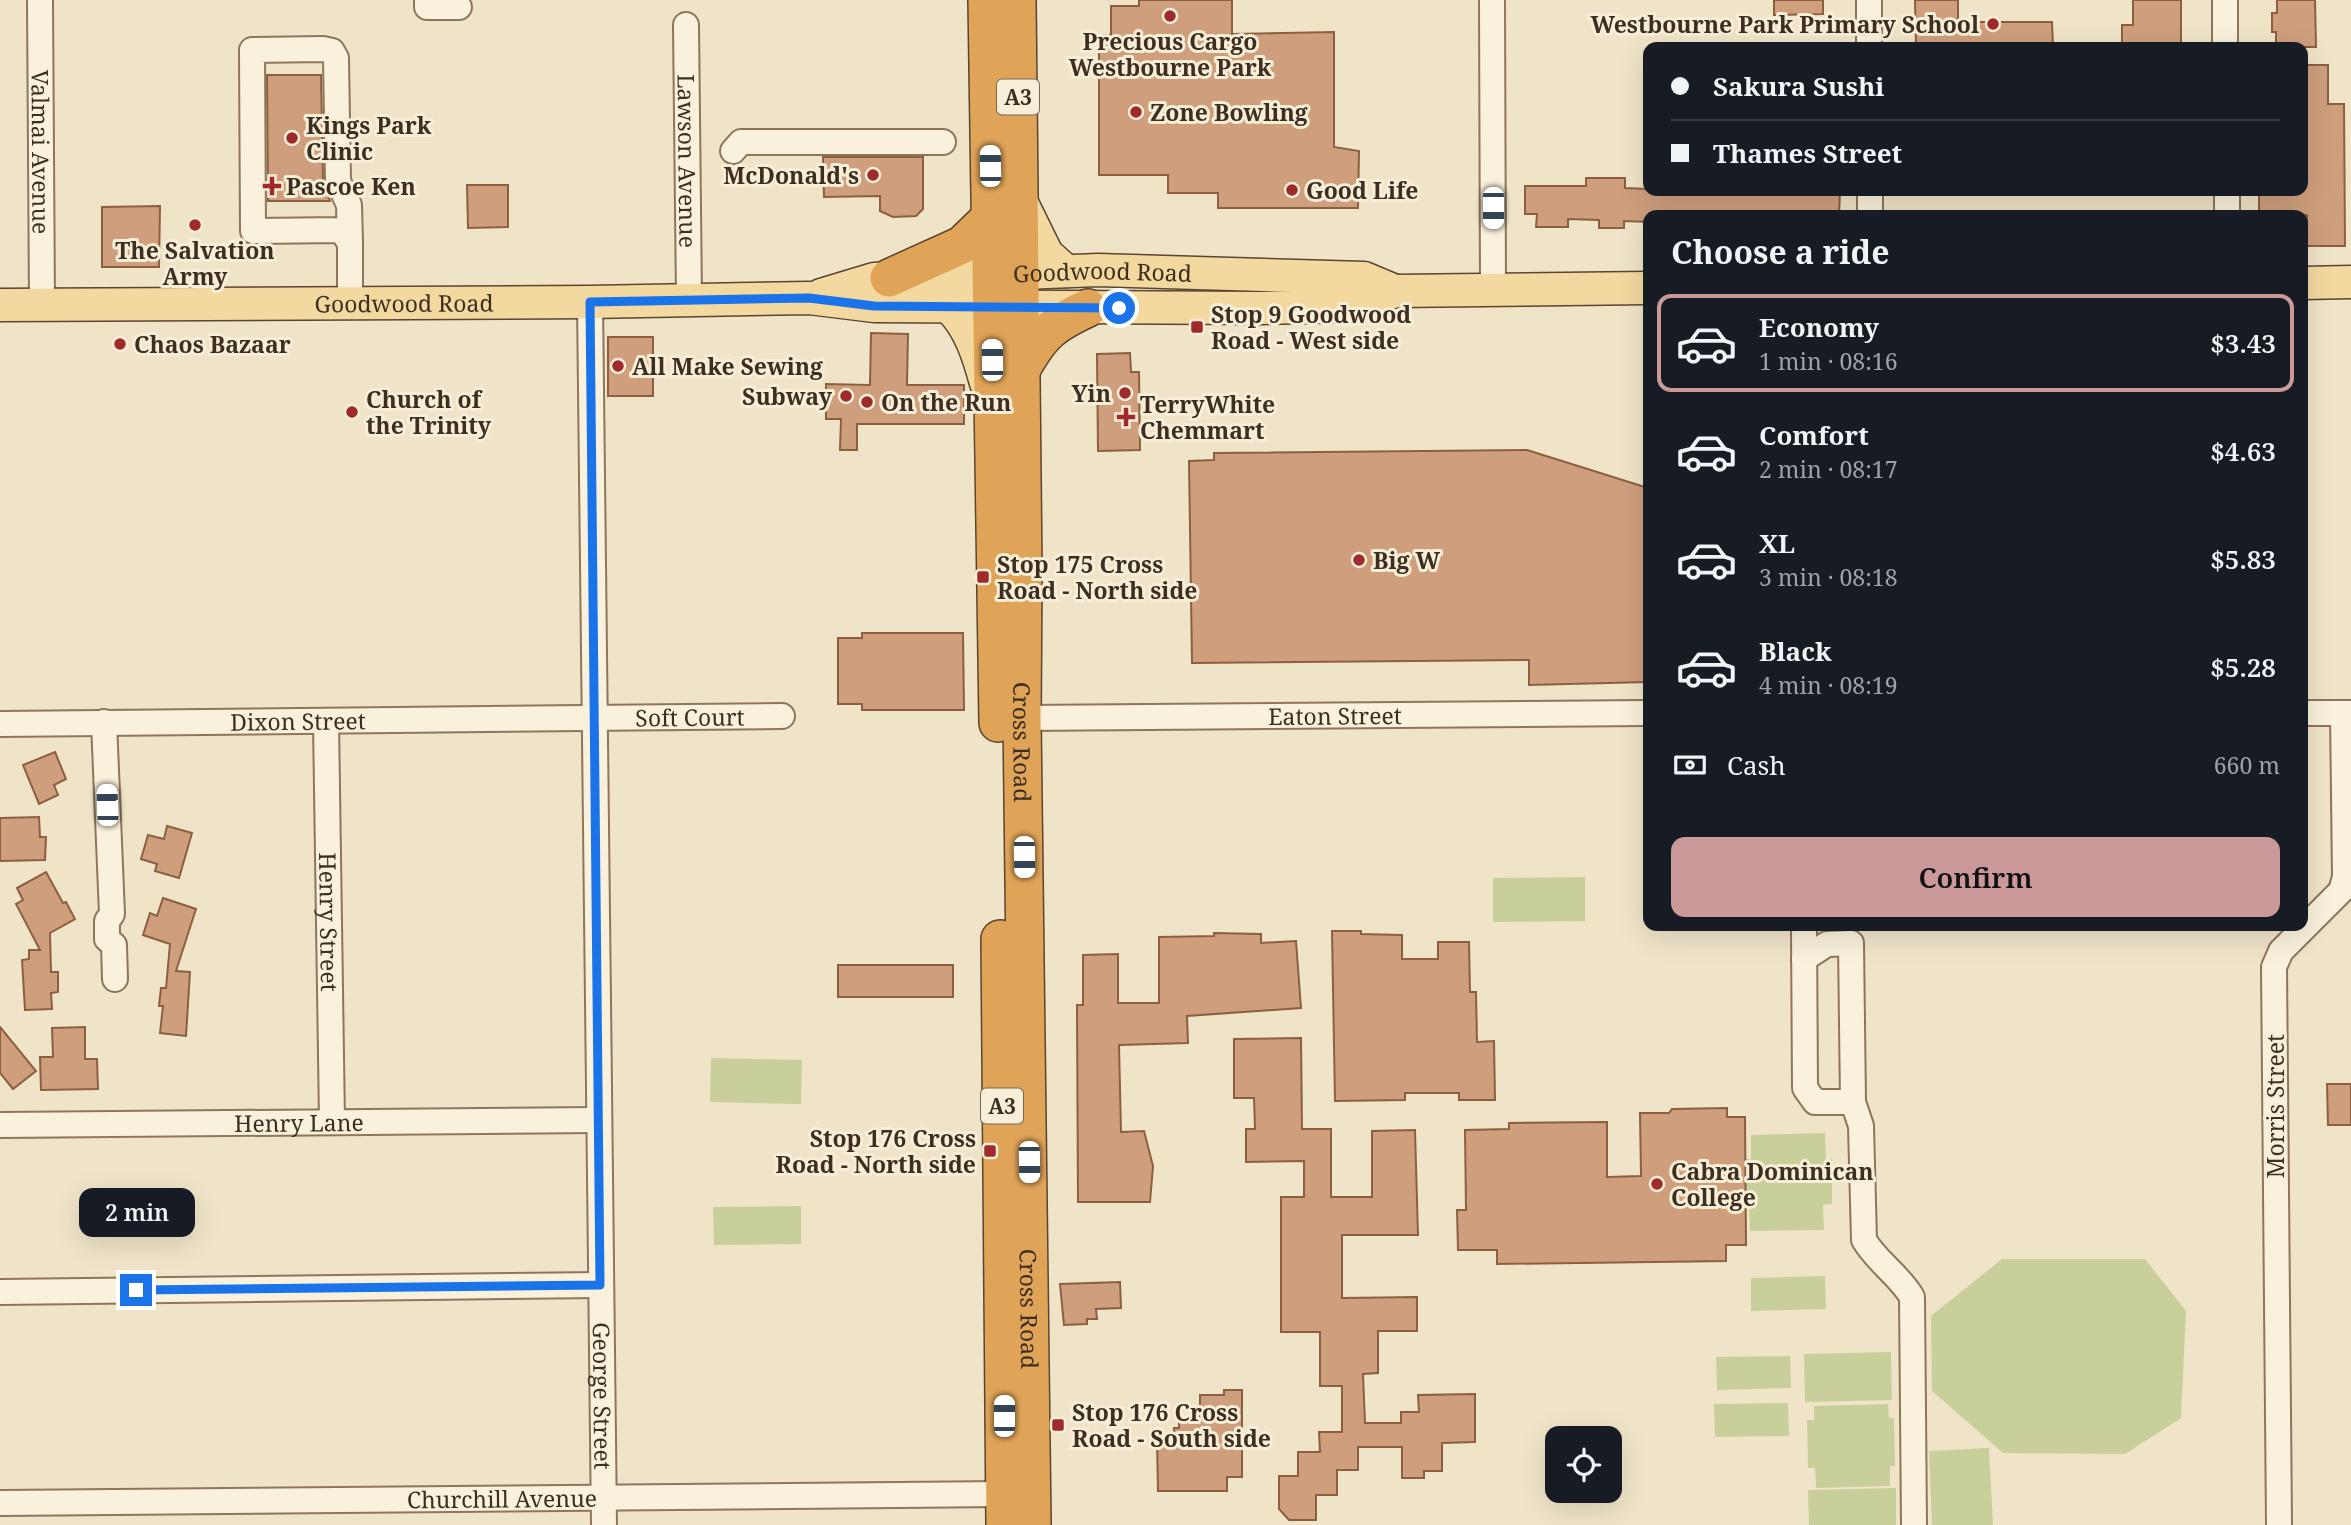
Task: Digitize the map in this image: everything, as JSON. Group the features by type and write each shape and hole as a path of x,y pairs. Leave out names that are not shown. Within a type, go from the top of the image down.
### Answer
{"highway":[{"name":"Cross Road","path":"987,0 990,218 1021,370 1010,718 1018,1510"},
{"name":"Cross Road","path":"1010,718 993,408 1018,195 1017,0"},
{"path":"889,278 962,245 990,218"},
{"path":"1021,370 1030,353 1052,327 1088,308"}],"main road":[{"path":"1018,195 1047,254 1066,271"},
{"name":"Goodwood Road","path":"0,305 590,302 809,298 874,306 949,307 1066,271 1137,270 1221,275 1353,277 1364,278 1395,291"},
{"name":"Goodwood Road","path":"809,298 874,279 889,278 1006,290 1088,308 1357,306 1395,291 1643,288"},
{"path":"2308,283 2351,282"},
{"path":"949,307 962,320 976,349 993,408"}],"street":[{"name":"Valmai Avenue","path":"40,0 42,305"},
{"path":"427,0 427,7 459,6"},
{"path":"1492,0 1493,290"},
{"path":"1869,0 1869,42"},
{"path":"2225,0 2225,42"},
{"name":"Lawson Avenue","path":"685,25 689,299"},
{"path":"350,243 341,230 253,231 252,50 323,49 331,51 336,58 338,181 349,205 350,243 351,303"},
{"path":"733,151 741,142 943,142"},
{"name":"George Street","path":"590,302 604,1525"},
{"name":"Eaton Street","path":"1010,718 1643,713"},
{"path":"2308,713 2347,713"},
{"name":"Morris Street","path":"2308,924 2341,891 2343,884 2347,713"},
{"name":"Soft Court","path":"595,718 782,716"},
{"name":"Dixon Street","path":"0,724 595,718"},
{"path":"104,722 112,914 107,921 107,939 114,945 115,979"},
{"name":"Henry Street","path":"326,722 332,1122"},
{"path":"1804,931 1805,1087 1815,1102 1853,1102"},
{"name":"Morris Street","path":"2278,1525 2274,967 2281,951 2301,931"},
{"path":"1804,959 1827,944 1852,943 1853,1102 1861,1126 1864,1240 1874,1256 1902,1280 1912,1297 1914,1525"},
{"name":"Henry Lane","path":"0,1125 598,1120"},
{"path":"0,1292 600,1285"},
{"name":"Churchill Avenue","path":"0,1503 209,1513 603,1498 1018,1510"}],"green space":[{"path":"1585,877 1585,921 1493,922 1493,878"},
{"path":"711,1058 802,1060 801,1104 710,1102"},
{"path":"1825,1133 1826,1159 1832,1159 1832,1204 1823,1205 1824,1230 1750,1231 1749,1205 1742,1204 1742,1159 1751,1159 1751,1135"},
{"path":"801,1206 801,1244 714,1245 713,1207"},
{"path":"2002,1259 2145,1259 2186,1311 2181,1418 2125,1454 2003,1453 1932,1391 1931,1316"},
{"path":"1825,1276 1826,1309 1751,1311 1751,1278"},
{"path":"1891,1352 1892,1400 1805,1402 1804,1354"},
{"path":"1790,1356 1791,1388 1717,1390 1716,1357"},
{"path":"1788,1403 1789,1436 1715,1437 1714,1404"},
{"path":"1888,1404 1889,1418 1894,1418 1895,1466 1890,1466 1890,1486 1816,1488 1815,1468 1808,1468 1807,1420 1814,1420 1814,1406"},
{"path":"1989,1448 1993,1525 1932,1525 1929,1451"},
{"path":"1896,1488 1896,1525 1809,1525 1808,1490"}],"building":[{"path":"1139,0 1232,0 1232,34 1334,32 1334,147 1359,151 1358,208 1218,208 1218,193 1168,193 1168,175 1099,175 1099,35 1111,35 1111,6 1139,6"},
{"path":"1774,0 1823,0 1823,14 1774,15"},
{"path":"1915,0 1958,0 1958,22 2052,22 2053,42 1916,42"},
{"path":"2133,0 2181,0 2181,42 2122,42 2122,25 2133,25"},
{"path":"2277,0 2315,0 2316,47 2308,47 2308,42 2276,42 2276,32 2272,32 2272,13 2277,13"},
{"path":"2308,65 2328,65 2328,104 2344,104 2345,246 2308,246 2308,210 2259,210 2259,196 2308,196"},
{"name":"Kings Park Clinic","path":"267,75 321,75 323,181 330,201 268,201"},
{"name":"McDonald's","path":"823,157 923,157 923,209 916,216 893,217 880,211 880,196 824,197"},
{"path":"1586,178 1625,178 1625,188 1643,189 1643,196 1840,196 1839,210 1643,210 1643,222 1624,221 1624,228 1599,228 1599,220 1568,219 1568,227 1536,227 1537,214 1525,214 1525,186 1586,186"},
{"path":"467,185 508,185 508,227 468,228"},
{"path":"160,206 159,267 102,267 102,207"},
{"path":"871,333 908,334 907,385 964,385 964,424 857,424 857,450 840,450 841,419 826,419 826,384 870,385"},
{"path":"608,337 653,337 653,396 608,396"},
{"path":"1130,353 1131,372 1139,372 1140,450 1098,451 1097,354"},
{"name":"Big W","path":"1527,450 1643,486 1643,682 1529,685 1529,660 1192,663 1189,461 1214,460 1214,453"},
{"path":"862,633 963,633 964,710 862,710 862,704 838,704 838,638 862,638"},
{"path":"55,752 66,779 54,785 58,795 39,804 23,765"},
{"path":"39,817 40,837 46,837 45,860 0,861 0,818"},
{"path":"167,826 192,833 179,878 155,871 157,864 141,859 148,835 164,839"},
{"path":"46,872 75,919 50,933 51,972 58,972 58,992 51,993 52,1009 25,1010 22,960 29,959 29,950 40,950 16,904 23,900 17,888"},
{"path":"163,898 196,909 176,971 190,972 186,1036 160,1033 163,1006 159,1006 161,988 166,988 170,944 143,935 150,913 157,916"},
{"path":"1332,931 1402,935 1402,959 1438,959 1438,942 1469,942 1470,992 1476,992 1477,1042 1494,1041 1495,1100 1459,1100 1459,1093 1405,1093 1405,1100 1335,1101"},
{"path":"1214,933 1261,934 1261,943 1296,941 1301,1008 1187,1016 1188,1043 1119,1045 1121,1132 1144,1131 1153,1166 1150,1202 1078,1202 1077,1005 1083,1005 1083,955 1118,954 1118,1003 1159,1003 1159,937 1214,936"},
{"path":"838,965 953,965 953,997 838,997"},
{"path":"0,1027 36,1071 13,1089 0,1073"},
{"path":"85,1027 85,1059 97,1059 98,1089 41,1090 40,1057 53,1057 52,1028"},
{"path":"1301,1038 1302,1129 1331,1129 1331,1197 1372,1197 1372,1131 1415,1130 1418,1235 1342,1235 1342,1298 1417,1297 1417,1331 1378,1331 1378,1373 1363,1374 1365,1423 1401,1423 1401,1412 1419,1412 1418,1395 1475,1394 1475,1442 1442,1443 1442,1471 1424,1471 1424,1478 1402,1478 1402,1447 1358,1447 1358,1470 1337,1470 1337,1495 1316,1495 1316,1520 1289,1520 1279,1509 1279,1476 1298,1476 1298,1452 1320,1452 1319,1432 1342,1432 1342,1386 1320,1386 1320,1332 1281,1332 1281,1197 1304,1197 1304,1161 1246,1162 1246,1129 1255,1129 1254,1098 1234,1098 1234,1039"},
{"path":"2327,1084 2351,1084 2351,1125 2328,1125"},
{"path":"1727,1108 1727,1117 1745,1117 1746,1245 1726,1245 1726,1261 1497,1264 1497,1250 1458,1250 1457,1210 1466,1210 1465,1130 1509,1129 1509,1123 1607,1122 1607,1177 1641,1176 1640,1113 1669,1113 1672,1109"},
{"path":"1120,1282 1121,1308 1096,1309 1097,1319 1087,1319 1087,1324 1064,1325 1060,1284"},
{"path":"1224,1390 1242,1390 1242,1477 1227,1477 1227,1491 1158,1491 1157,1441 1174,1441 1174,1428 1179,1428 1179,1417 1200,1417 1200,1395 1224,1395"}],"place":[{"name":"Precious Cargo Westbourne Park","path":"1170,16"},
{"name":"Westbourne Park Primary School","path":"1993,24"},
{"name":"Zone Bowling","path":"1136,112"},
{"name":"Kings Park Clinic","path":"292,138"},
{"name":"McDonald's","path":"873,175"},
{"name":"Pascoe Ken","path":"272,186"},
{"name":"Good Life","path":"1292,190"},
{"name":"The Salvation Army","path":"195,225"},
{"name":"Stop 9 Goodwood Road - West side","path":"1197,327"},
{"name":"Chaos Bazaar","path":"120,344"},
{"name":"All Make Sewing","path":"618,366"},
{"name":"Yin","path":"1125,393"},
{"name":"Subway","path":"846,396"},
{"name":"On the Run","path":"867,402"},
{"name":"Church of the Trinity","path":"352,412"},
{"name":"TerryWhite Chemmart","path":"1126,417"},
{"name":"Big W","path":"1359,560"},
{"name":"Stop 175 Cross Road - North side","path":"983,577"},
{"name":"Stop 176 Cross Road - North side","path":"990,1151"},
{"name":"Cabra Dominican College","path":"1657,1184"},
{"name":"Stop 176 Cross Road - South side","path":"1058,1425"}],"route":[{"path":"136,1290 600,1285 590,302 809,298 874,306 1119,308"}]}
